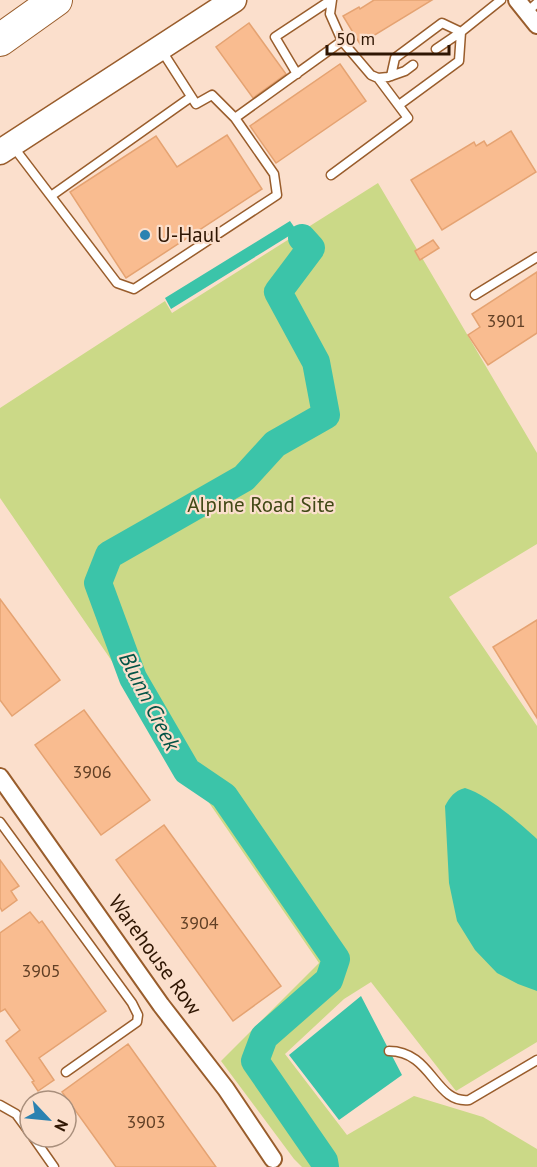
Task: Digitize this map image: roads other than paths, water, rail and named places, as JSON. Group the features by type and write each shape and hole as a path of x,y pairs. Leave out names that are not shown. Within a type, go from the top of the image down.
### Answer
{"highway":[{"path":"0,40 57,0"}],"main road":[{"path":"6,148 234,0"}],"street":[{"name":"Warehouse Row","path":"0,777 161,1005 226,1089 275,1163"}],"lane":[{"path":"331,175 408,118 378,78 371,75 342,41 330,14 332,0"},
{"path":"297,74 275,37 332,0"},
{"path":"436,49 501,0"},
{"path":"391,76 395,58 442,22 461,32"},
{"path":"399,105 459,60 461,32"},
{"path":"235,118 342,41"},
{"path":"6,148 51,196 117,283 134,290 277,195 274,174 235,118 212,95 196,104 160,48"},
{"path":"378,78 405,71 413,65"},
{"path":"51,196 191,97"},
{"path":"476,295 537,257"},
{"path":"0,822 132,1003 138,1015 137,1022 66,1072"},
{"path":"389,1051 407,1053 422,1064 449,1096 461,1101 469,1100 537,1060"},
{"path":"0,1105 18,1117"},
{"path":"41,1149 54,1167"}],"water":[{"path":"290,221 297,231 171,309 165,298"},
{"path":"465,788 493,803 537,839 537,991 497,973 475,950 457,921 449,883 445,806 453,795"},
{"path":"361,996 402,1075 339,1120 289,1055"}],"waterway":[{"name":"Blunn Creek","path":"302,238 311,248 278,292 316,362 326,415 275,444 244,478 109,555 98,583 133,678 187,771 224,796 336,959 329,980 264,1037 255,1061 324,1161 325,1167"}],"place":[{"name":"U-Haul","path":"145,235"}],"park label":[{"name":"Alpine Road Site","path":"261,505"}]}
